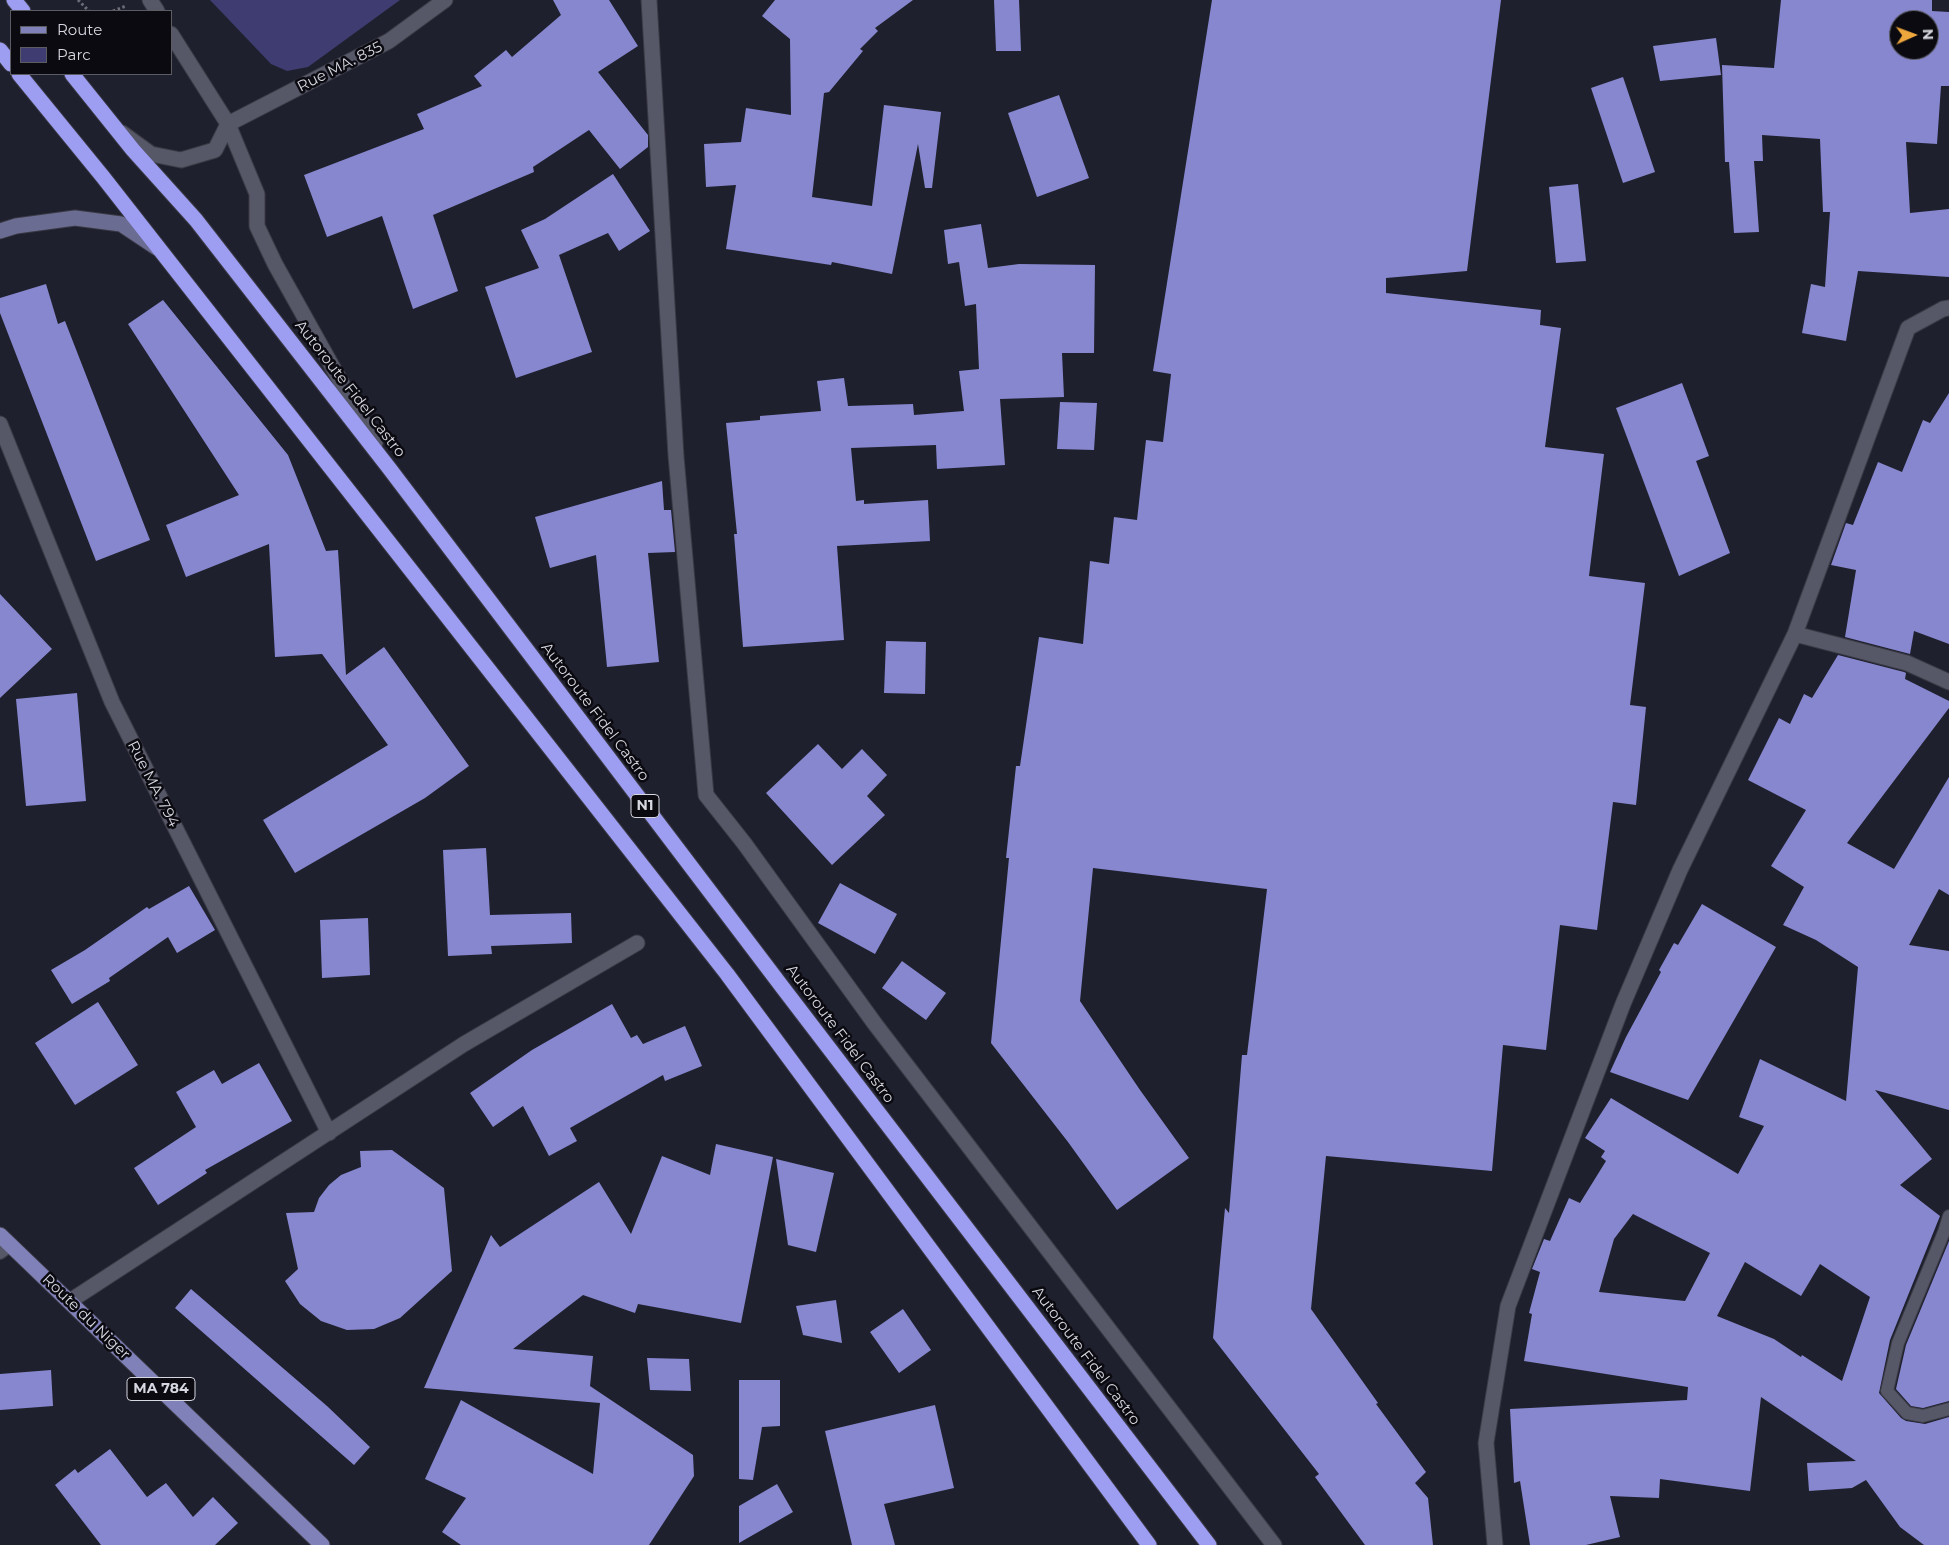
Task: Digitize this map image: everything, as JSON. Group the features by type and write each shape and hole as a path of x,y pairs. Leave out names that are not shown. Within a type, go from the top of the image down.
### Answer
{"highway":[{"path":"14,0 22,10"},
{"path":"0,50 10,63"},
{"name":"N1","path":"20,75 161,252 727,974 1149,1545"},
{"name":"Autoroute Fidel Castro","path":"73,75 117,130 196,220 389,468 438,535 1209,1545"}],"main road":[{"name":"Route du Niger","path":"4,1244 70,1301 322,1545"}],"street":[{"name":"Rue MA. 835","path":"228,124 389,41 446,0"},
{"path":"649,0 676,456 706,795 875,1024 1274,1545"},
{"path":"172,36 228,124 257,194 257,226 271,256 389,468"},
{"path":"117,130 151,154 181,160 215,150 228,124"},
{"path":"0,231 16,226 75,218 121,224 161,252"},
{"path":"1495,1545 1486,1443 1508,1306 1623,1004 1680,870 1795,634 1908,328 1943,309 1949,308"},
{"name":"Rue MA. 794","path":"0,424 112,702 329,1133"},
{"path":"1795,634 1907,663 1949,682"},
{"path":"70,1301 464,1044 637,943"}],"lane":[{"path":"1949,1216 1898,1343 1887,1391 1907,1413 1923,1416 1949,1410"}],"path":[{"path":"78,0 87,10"}],"green space":[{"path":"210,0 400,0 308,67 287,71 271,64"}],"building":[{"path":"553,0 609,0 638,46 598,72 648,135 648,147 620,169 589,130 533,167 534,172 433,215 458,291 413,309 382,216 327,237 304,175 424,129 417,114 482,86 474,76 506,50 512,57 561,15"},
{"path":"775,0 913,0 875,28 878,31 860,49 863,51 829,92 824,93 812,197 872,206 884,105 941,112 932,188 925,188 918,144 892,274 832,262 831,265 726,249 736,185 706,187 704,144 741,142 746,108 791,115 790,39 762,16"},
{"path":"994,0 1019,0 1021,51 996,51"},
{"path":"1212,0 1501,0 1467,271 1386,278 1386,293 1541,310 1540,325 1561,328 1545,447 1604,454 1589,576 1645,583 1630,705 1646,707 1636,805 1613,802 1597,930 1560,925 1546,1050 1503,1045 1492,1171 1326,1156 1311,1309 1378,1403 1376,1404 1426,1472 1415,1483 1428,1498 1433,1545 1365,1545 1315,1477 1319,1474 1213,1338 1225,1208 1229,1213 1242,1055 1247,1055 1267,889 1093,868 1080,1001 1189,1158 1117,1210 1068,1142 991,1043 1009,858 1006,858 1016,766 1020,766 1039,637 1083,644 1090,561 1109,564 1114,517 1137,520 1146,440 1163,442 1171,374 1153,371"},
{"path":"1781,0 1932,0 1932,10 1889,10 1889,60 1939,60 1939,11 1949,12 1949,86 1941,86 1937,144 1906,142 1910,213 1949,209 1949,277 1858,271 1846,341 1802,333 1811,284 1825,287 1830,212 1823,212 1820,139 1762,135 1763,161 1754,161 1759,232 1734,233 1729,162 1725,162 1722,65 1774,68"},
{"path":"1716,38 1721,75 1660,81 1653,46"},
{"path":"1623,77 1655,172 1623,183 1591,88"},
{"path":"1059,95 1089,178 1037,197 1008,113"},
{"path":"613,174 650,231 619,251 608,233 559,255 592,352 516,378 485,287 539,268 521,230 545,219"},
{"path":"1578,184 1586,261 1556,263 1549,187"},
{"path":"981,224 988,268 1019,264 1095,265 1094,353 1062,353 1064,397 1000,399 1005,465 937,469 936,445 851,448 856,501 864,500 864,504 928,500 930,541 837,546 844,640 743,647 734,534 737,534 726,423 760,420 760,416 821,411 817,381 844,378 848,406 913,404 914,415 964,411 959,371 979,369 976,304 965,306 959,262 948,264 944,230"},
{"path":"46,284 58,324 65,321 150,540 96,561 0,313 0,298"},
{"path":"163,300 288,455 326,551 338,550 346,675 384,647 469,766 425,798 295,873 263,820 388,745 322,654 275,657 269,544 186,577 166,525 239,495 128,324"},
{"path":"1682,383 1709,456 1696,461 1730,553 1679,576 1616,408"},
{"path":"1949,393 1949,644 1914,631 1910,654 1845,637 1856,570 1831,565 1846,523 1853,525 1878,462 1902,472 1923,420 1930,423"},
{"path":"1060,402 1097,403 1094,450 1057,449"},
{"path":"662,481 664,510 671,510 675,552 648,553 659,662 607,667 596,555 550,568 535,517"},
{"path":"0,594 52,649 0,698"},
{"path":"886,641 926,642 925,694 884,693"},
{"path":"1838,655 1904,672 1906,673 1905,679 1949,701 1949,708 1847,843 1894,869 1949,777 1949,895 1939,889 1909,945 1949,951 1949,1110 1875,1090 1932,1159 1900,1185 1940,1216 1890,1340 1879,1393 1901,1418 1906,1421 1925,1424 1949,1417 1949,1545 1924,1545 1900,1527 1866,1480 1852,1488 1809,1491 1807,1463 1856,1461 1761,1397 1750,1491 1660,1479 1659,1498 1610,1496 1620,1537 1586,1545 1530,1545 1520,1481 1514,1483 1510,1409 1687,1400 1688,1387 1524,1361 1532,1314 1529,1313 1540,1272 1532,1269 1544,1239 1550,1241 1569,1198 1580,1203 1606,1161 1601,1157 1605,1151 1585,1138 1611,1098 1738,1174 1764,1126 1739,1117 1760,1059 1846,1101 1858,967 1816,940 1783,925 1804,887 1771,866 1806,810 1748,780 1779,718 1790,724 1804,694 1812,698","holes":["1633,1214 1710,1253 1685,1301 1599,1292 1614,1239","1745,1262 1801,1296 1820,1264 1870,1297 1842,1381 1774,1339 1717,1316"]},
{"path":"77,693 86,801 26,806 16,699"},
{"path":"818,744 842,769 862,749 887,775 867,796 885,815 832,865 766,793"},
{"path":"486,848 490,915 571,913 572,943 491,946 492,954 448,956 443,850"},
{"path":"840,883 897,914 875,954 818,923"},
{"path":"189,886 215,930 177,953 168,937 109,978 110,981 72,1004 51,970 85,950 147,907 149,909"},
{"path":"1702,904 1776,947 1688,1100 1610,1072 1626,1037 1661,972 1659,970 1674,943 1678,945"},
{"path":"368,918 370,975 322,978 320,920"},
{"path":"902,961 946,993 926,1020 882,988"},
{"path":"98,1002 138,1065 75,1105 35,1043"},
{"path":"612,1004 631,1038 637,1035 643,1044 685,1026 702,1066 665,1081 663,1075 570,1128 577,1141 549,1156 523,1106 493,1127 470,1093 532,1050"},
{"path":"259,1063 292,1121 205,1170 207,1173 158,1205 134,1168 196,1127 176,1092 214,1070 222,1084"},
{"path":"716,1144 773,1157 741,1323 638,1304 635,1313 583,1295 513,1349 593,1356 590,1386 693,1455 694,1476 649,1545 461,1545 442,1532 466,1498 425,1479 461,1400 593,1474 600,1403 424,1388 491,1235 500,1247 599,1182 631,1234 662,1156 710,1175"},
{"path":"392,1150 444,1188 452,1271 400,1318 374,1329 347,1330 321,1321 300,1304 285,1281 298,1269 286,1213 314,1212 319,1198 329,1185 341,1175 361,1167 360,1151"},
{"path":"776,1159 834,1173 816,1252 788,1245"},
{"path":"1949,1241 1949,1401 1923,1408 1911,1406 1896,1389 1906,1345"},
{"path":"191,1289 327,1406 370,1447 354,1465 175,1308"},
{"path":"836,1300 842,1343 803,1335 796,1306"},
{"path":"903,1309 931,1350 899,1373 870,1332"},
{"path":"647,1358 689,1359 691,1391 650,1390"},
{"path":"51,1370 53,1406 0,1410 0,1374"},
{"path":"739,1380 780,1380 780,1426 762,1427 753,1480 739,1479"},
{"path":"935,1405 954,1488 884,1504 895,1545 852,1545 825,1431"},
{"path":"110,1449 147,1497 166,1483 193,1517 213,1497 238,1523 215,1545 101,1545 55,1485 75,1469 78,1473"},
{"path":"777,1484 793,1512 739,1543 739,1506"}]}
